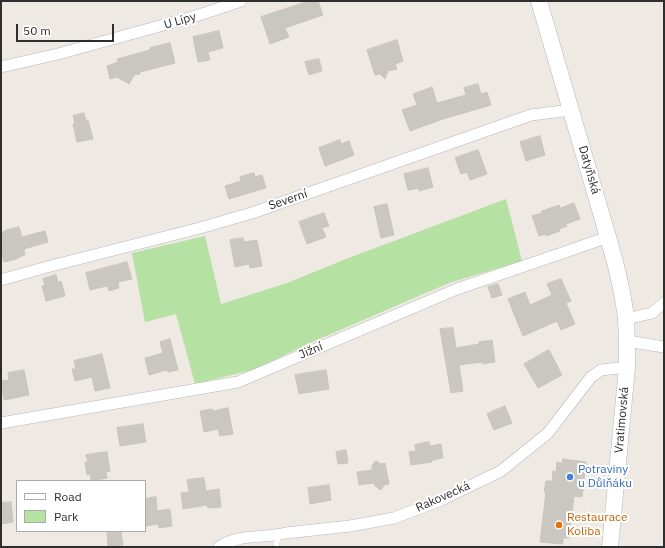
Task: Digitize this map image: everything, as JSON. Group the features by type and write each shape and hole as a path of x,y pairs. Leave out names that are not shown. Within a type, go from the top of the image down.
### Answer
{"main road":[{"name":"Datyňská","path":"539,1 616,264 626,319 627,341"},
{"name":"Vratimovská","path":"610,547 627,341"}],"street":[{"name":"U Lípy","path":"1,67 65,52 196,16 241,1"},
{"name":"Severní","path":"1,280 252,213 531,115 571,110"},
{"name":"Jižní","path":"1,423 238,382 457,289 608,236"},
{"path":"626,319 652,313 664,303"},
{"path":"627,341 664,347"},
{"name":"Rakovecká","path":"219,547 226,542 248,537 278,536 394,518 441,500 501,471 548,433 591,377 601,370 626,366"}],"lane":[{"path":"276,547 278,536"}],"green space":[{"path":"506,199 522,261 449,283 303,346 256,369 195,384 176,314 145,322 132,253 205,236 221,304 287,283 346,259"}],"building":[{"path":"309,1 318,1 323,15 285,28 289,37 270,44 261,17"},
{"path":"219,31 223,48 208,52 210,60 198,62 193,37"},
{"path":"397,40 403,61 395,64 397,69 388,71 385,79 380,74 375,75 367,50"},
{"path":"170,43 175,63 140,72 140,74 134,75 129,84 117,77 110,79 107,66 118,62 117,59"},
{"path":"319,59 322,71 309,75 305,62"},
{"path":"478,84 481,94 487,92 491,105 443,119 410,131 402,110 417,105 413,94 432,87 437,103 466,95 464,88"},
{"path":"84,113 86,121 88,120 93,139 77,142 73,124 75,123 73,116"},
{"path":"540,136 545,155 526,161 520,142"},
{"path":"340,140 341,144 349,141 354,155 325,166 319,148"},
{"path":"478,150 487,174 470,180 467,172 461,174 455,158"},
{"path":"428,168 433,187 419,191 419,188 408,190 404,174"},
{"path":"254,173 255,177 262,175 266,188 229,199 225,186 241,181 240,177"},
{"path":"574,203 580,219 566,224 567,226 559,229 560,231 546,236 545,234 539,236 532,216 559,205 560,208"},
{"path":"387,204 394,235 381,238 374,207"},
{"path":"324,213 329,226 322,228 326,237 307,244 299,222"},
{"path":"19,227 22,237 45,231 48,242 24,249 25,255 17,259 4,262 1,250 1,233"},
{"path":"243,238 244,242 257,240 262,266 250,268 249,264 235,267 230,240"},
{"path":"127,262 132,279 118,282 119,288 109,291 107,286 90,290 86,273"},
{"path":"56,275 58,282 61,281 65,296 46,301 42,286 45,285 43,279"},
{"path":"561,279 571,301 566,303 575,324 561,330 557,321 523,336 508,299 525,292 530,305 552,295 547,284"},
{"path":"498,284 502,295 492,298 488,287"},
{"path":"453,328 456,348 492,340 495,362 459,365 463,391 451,393 440,329"},
{"path":"170,339 178,370 168,372 167,370 149,375 145,358 163,353 160,342"},
{"path":"549,350 562,375 538,388 524,364"},
{"path":"102,354 110,388 95,391 92,377 75,381 72,369 76,369 74,361"},
{"path":"24,370 29,395 4,400 1,381 9,380 8,373"},
{"path":"326,370 329,389 299,394 295,375"},
{"path":"505,406 512,423 494,430 487,414"},
{"path":"228,408 233,434 220,436 218,429 204,432 200,411 212,409 213,411"},
{"path":"143,424 146,442 120,446 117,428"},
{"path":"429,442 430,446 441,444 443,458 432,460 432,462 411,465 409,452 416,451 415,445"},
{"path":"346,450 348,463 338,464 336,452"},
{"path":"107,452 110,471 106,472 107,478 91,480 90,474 87,475 85,462 88,462 86,455"},
{"path":"563,459 586,462 582,497 574,496 569,538 563,538 563,544 540,542 546,481 552,481 553,471 556,472 557,462 562,463"},
{"path":"376,461 381,464 385,463 389,484 384,485 381,490 375,486 374,483 359,485 357,472 372,470 372,466"},
{"path":"204,478 206,491 219,489 221,507 208,508 207,505 183,509 181,493 189,492 187,480"},
{"path":"329,485 331,500 310,504 308,488"},
{"path":"156,497 157,511 170,509 172,526 159,528 158,524 146,526 146,499"},
{"path":"11,502 13,522 1,524 1,503"},
{"path":"107,532 121,532 123,545 108,546"}],"place":[{"name":"Potraviny u Důlňáku","path":"570,477"},
{"name":"Restaurace Koliba","path":"559,525"}]}
